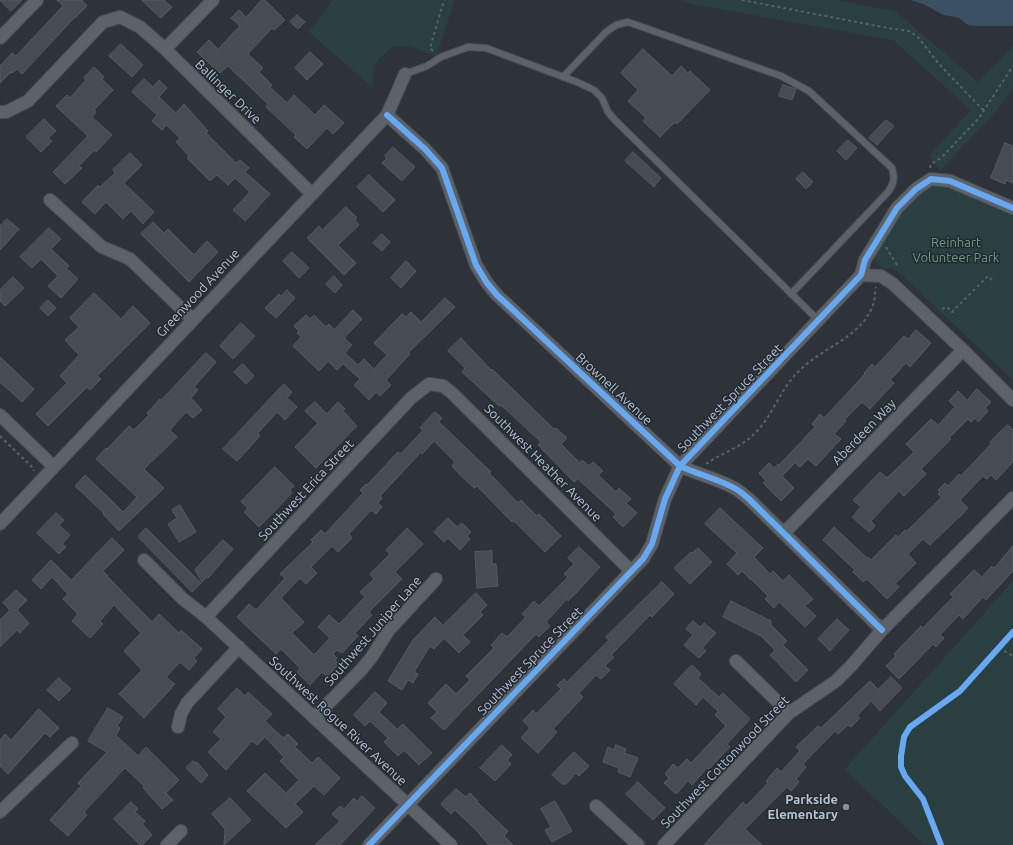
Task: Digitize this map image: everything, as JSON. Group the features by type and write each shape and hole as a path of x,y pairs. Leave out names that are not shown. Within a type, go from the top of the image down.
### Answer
{"street":[{"path":"0,38 37,0"},
{"path":"165,49 212,0"},
{"name":"Ballinger Drive","path":"0,112 6,112 28,100 103,22 120,17 140,27 165,49 312,194"},
{"name":"Greenwood Avenue","path":"0,524 387,115 405,74"},
{"name":"Brownell Avenue","path":"387,115 425,149 442,168 476,265 492,289 680,466 694,473 722,482 737,490 784,533 882,630"},
{"path":"931,180 950,181 1013,208"},
{"name":"Southwest Spruce Street","path":"369,845 643,559 652,544 665,499 680,466 861,275 865,260 897,208 916,190 931,180"},
{"path":"50,200 102,247 130,259 193,320"},
{"path":"861,275 881,276 894,284 1013,400"},
{"name":"Aberdeen Way","path":"784,533 963,350"},
{"name":"Southwest Heather Avenue","path":"429,384 443,386 452,393 631,571"},
{"name":"Southwest Erica Street","path":"206,617 411,398 429,384"},
{"path":"0,416 54,467"},
{"name":"Southwest Cottonwood Street","path":"664,845 789,713 836,681 882,630 1013,498"},
{"name":"Southwest Rogue River Avenue","path":"144,560 183,599 206,617 239,647 451,845"},
{"name":"Southwest Juniper Lane","path":"314,718 362,669 371,658 388,630 436,579"},
{"path":"178,727 181,714 187,703 239,647"},
{"path":"736,661 789,713"},
{"path":"0,812 72,743"},
{"path":"596,806 638,845"},
{"path":"167,845 181,831"}],"lane":[{"path":"563,77 606,32 616,25 628,22 781,76 795,83 809,91 892,168 894,176 893,185 888,192 791,294"},
{"path":"405,74 427,66 442,57 468,47 486,48 594,90 602,98 608,112 615,120 819,321"}],"path":[{"path":"442,57 430,48 444,0"},
{"path":"742,0 909,31 918,37 938,63 982,108 985,109"},
{"path":"931,180 929,173 931,164 941,158 979,118 1013,66"},
{"path":"882,250 885,244 896,265"},
{"path":"694,473 710,461 735,449 757,432 792,378 800,369 853,332 863,321 874,302 877,276"},
{"path":"942,309 947,307 952,312 988,276 993,281"},
{"path":"0,436 33,468 34,474"},
{"path":"941,845 923,799 905,776 901,767 904,737 910,727 960,691 1013,632"},
{"path":"999,648 1013,656"}],"green space":[{"path":"333,0 455,0 437,53 441,57 411,47 394,46 376,63 373,73 373,88 309,32"},
{"path":"683,0 834,0 895,11 978,82 1000,61 1013,45 1013,89 995,112 940,171 929,156 971,110 893,40 692,4"},
{"name":"Reinhart Volunteer Park","path":"931,179 1013,214 1013,380 894,268 882,269 871,256 905,205"},
{"path":"1013,581 1013,845 924,845 845,769"}],"water":[{"path":"910,0 1013,0 1013,26 968,25 959,18 944,15 923,4"}],"building":[{"path":"0,0 22,0 11,11"},
{"path":"57,0 82,0 87,6 22,74 17,69 12,73 11,72 0,83 0,66 12,53 16,56 63,6"},
{"path":"142,0 164,0 172,7 161,18"},
{"path":"262,0 265,0 285,20 274,30 272,28 248,54 263,68 259,72 272,85 270,87 287,103 294,95 315,115 324,105 344,123 333,134 327,128 307,149 294,137 296,135 266,107 268,104 228,66 220,73 197,52 209,40 218,49 240,26 231,18 239,10 246,17"},
{"path":"297,15 305,22 298,29 290,22"},
{"path":"121,44 143,65 132,77 109,56"},
{"path":"643,49 672,76 681,66 688,73 690,71 710,90 677,124 675,122 660,137 643,121 646,118 628,101 638,90 621,73"},
{"path":"310,52 323,64 307,80 295,68"},
{"path":"94,67 104,77 102,79 113,90 94,110 96,112 92,117 112,135 96,152 94,150 79,166 82,168 65,184 53,172 88,136 56,106 67,95 70,98 86,80 84,78"},
{"path":"144,79 153,87 159,80 167,88 159,97 176,113 184,104 208,131 206,133 236,163 240,160 249,168 245,172 270,194 245,221 233,210 250,192 235,178 228,185 217,175 210,181 187,158 189,156 176,142 180,138 166,125 162,130 152,121 157,115 132,92"},
{"path":"783,85 796,89 792,100 779,96"},
{"path":"44,119 56,131 48,138 52,141 41,152 26,137"},
{"path":"886,120 894,126 877,145 869,138"},
{"path":"848,140 857,148 846,160 837,151"},
{"path":"1005,143 1013,146 1013,183 1006,180 1005,184 991,178"},
{"path":"393,147 415,167 402,181 382,163 387,158 385,156"},
{"path":"633,152 661,178 654,187 625,161"},
{"path":"130,153 142,165 124,183 154,212 143,224 131,211 123,219 106,202 95,214 82,202 98,185 100,187 115,173 113,170"},
{"path":"803,172 813,182 806,189 796,179"},
{"path":"369,175 395,200 383,212 357,187"},
{"path":"346,207 357,218 355,220 359,225 338,245 356,263 344,275 307,238 319,226 322,230"},
{"path":"7,219 19,229 0,250 0,226"},
{"path":"153,222 164,233 168,229 194,255 207,241 218,252 189,282 141,234"},
{"path":"49,228 61,239 51,249 69,266 66,268 78,279 61,298 48,286 58,276 41,259 32,268 20,257"},
{"path":"382,234 390,242 382,251 373,243"},
{"path":"292,252 309,268 299,278 283,261"},
{"path":"406,261 416,271 401,288 391,278"},
{"path":"334,276 342,285 335,293 326,284"},
{"path":"13,277 24,288 5,306 0,301 0,290"},
{"path":"287,290 295,298 276,318 265,308 279,294 281,296"},
{"path":"94,293 121,319 133,306 150,323 97,376 101,379 90,390 87,387 48,426 36,414 67,383 60,376 79,355 65,340 79,327 70,318"},
{"path":"445,298 455,307 408,353 410,354 386,380 391,385 380,396 376,392 369,400 354,385 360,379 343,364 337,370 328,361 319,371 293,346 301,337 297,333 299,331 294,326 306,315 310,319 314,315 326,327 329,324 334,330 353,310 362,319 344,338 352,345 345,353 358,365 364,359 374,369 387,355 374,343 402,314 406,317 411,312 421,322"},
{"path":"48,300 56,308 48,316 40,308"},
{"path":"241,323 255,336 233,359 220,346"},
{"path":"916,330 931,343 910,367 906,363 890,380 894,383 870,409 862,402 844,420 846,421 834,434 841,439 816,466 808,459 800,467 795,463 782,476 794,488 781,501 763,483 766,481 759,473 769,463 774,468 778,464 779,465 815,427 812,424 820,414 824,418 865,374 864,373 872,364 875,367 904,336 908,339"},
{"path":"461,338 491,370 492,369 554,429 556,428 567,438 561,444 580,463 582,460 589,466 593,462 603,471 598,475 616,492 619,488 631,499 626,503 637,513 623,527 613,517 616,514 578,479 574,482 538,445 541,442 462,372 465,368 448,351"},
{"path":"206,353 216,362 194,387 198,390 191,398 202,410 193,418 186,412 170,430 177,437 144,469 164,488 119,531 103,514 104,513 75,486 85,475 123,512 137,497 96,459 129,426 134,430 149,415 147,413 160,399 161,400"},
{"path":"0,357 34,389 22,402 0,382"},
{"path":"243,364 254,376 246,384 234,372"},
{"path":"284,384 292,392 287,398 297,407 285,420 277,412 258,433 260,436 237,461 223,449"},
{"path":"977,389 991,402 985,408 988,411 978,422 975,418 971,422 968,419 949,438 951,439 921,469 926,474 904,496 899,491 871,521 875,526 869,532 852,517 861,507 853,500 880,472 887,478 914,452 906,444 931,419 938,425 955,407 949,401 958,391 967,400"},
{"path":"315,402 327,414 338,402 345,409 343,411 357,426 316,468 295,447 318,423 305,411"},
{"path":"435,412 442,418 439,422 491,472 489,473 518,503 521,500 537,516 539,514 561,536 545,552 514,521 512,522 477,486 474,488 460,475 452,466 455,462 434,441 422,454 421,452 380,496 382,498 378,503 382,507 376,514 371,510 349,534 352,538 338,552 332,546 311,567 317,573 306,584 300,578 281,598 304,622 292,633 314,655 330,638 318,627 329,615 339,624 365,597 360,592 374,579 370,574 390,554 386,550 407,528 423,544 395,572 402,579 369,612 372,615 355,633 358,636 342,653 337,650 333,654 337,658 335,660 339,664 327,677 322,672 310,685 297,672 300,668 281,649 276,654 237,617 249,604 256,610 285,578 280,574 313,542 311,540 321,530 325,534 363,493 360,490 366,484 367,485 398,452 401,454 423,430 420,428"},
{"path":"1008,425 1013,430 1013,462 996,480 991,475 987,479 983,476 960,500 968,508 959,518 930,545 923,539 908,554 916,563 895,584 899,587 887,599 867,579 863,582 853,572 855,570 823,540 834,527 871,560 896,535 898,537 905,530 907,531 942,497 938,494 940,492 938,490 945,483 948,486 959,474 961,476 991,444 990,442"},
{"path":"275,467 294,486 290,490 292,493 259,527 244,512 248,508 241,502"},
{"path":"180,505 196,532 179,542 168,524 177,518 172,510"},
{"path":"720,508 763,548 754,557 770,574 773,571 783,581 789,575 813,599 805,606 816,616 805,627 779,602 774,608 765,599 768,596 751,579 742,571 738,575 727,564 737,553 705,524"},
{"path":"56,513 64,520 59,525 70,535 62,544 66,547 59,554 37,533"},
{"path":"448,518 457,527 462,523 471,532 467,536 470,539 460,550 448,538 444,542 434,532"},
{"path":"146,528 201,583 192,592 138,537"},
{"path":"112,538 124,550 103,571 107,576 152,622 159,614 179,633 181,630 202,649 194,658 197,661 189,670 180,662 166,677 175,684 144,718 119,694 142,670 124,651 141,633 114,605 100,621 103,624 90,638 72,621 78,614 63,599 68,594 52,577 41,589 32,580 51,560 71,580"},
{"path":"223,540 233,549 208,578 207,577 202,582 195,570"},
{"path":"1013,546 1013,571 986,600 983,597 963,619 959,615 940,635 944,638 936,647 933,644 899,679 886,666 896,656 894,654 921,626 923,628 953,597 950,594 974,570 982,577 992,566 994,568"},
{"path":"579,547 600,567 546,622 550,626 539,637 536,634 444,730 431,718 437,712 428,703 446,684 456,694 470,680 466,676 494,648 491,645 502,633 507,637 526,617 522,614 534,601 539,606 568,577 564,574 574,564 568,558"},
{"path":"698,548 712,562 690,584 674,568 691,552 692,553"},
{"path":"492,551 492,564 496,564 498,586 477,588 475,552"},
{"path":"662,582 674,594 652,617 650,615 611,655 614,657 605,666 610,670 601,679 596,675 579,693 583,697 553,729 557,732 538,753 521,738 530,728 523,721 533,710 536,714 561,689 557,685 564,679 567,682 609,640 606,637"},
{"path":"16,590 27,600 17,610 29,623 20,633 17,630 0,647 0,620 10,610 3,603"},
{"path":"476,593 487,605 480,612 483,615 463,635 470,642 459,653 444,638 434,649 430,646 414,672 418,674 413,683 408,680 402,690 388,681 413,640 435,617 443,625"},
{"path":"731,601 771,621 771,625 787,641 783,645 808,670 796,682 770,655 775,650 761,636 723,617"},
{"path":"837,619 849,630 830,651 818,639"},
{"path":"693,621 700,627 704,623 716,633 702,648 706,651 699,658 684,645 693,635 686,629"},
{"path":"692,665 701,674 698,678 719,697 723,693 750,719 727,744 730,747 709,769 707,768 692,785 688,781 676,794 664,783 669,778 665,774 673,764 678,768 687,759 691,763 726,726 715,715 718,711 703,697 696,705 674,684"},
{"path":"891,677 902,688 880,711 871,701 857,716 860,718 851,727 848,725 838,734 835,731 803,764 806,767 796,779 799,782 791,791 787,787 745,829 762,845 704,845 743,802 746,806 768,783 766,781 777,768 781,772 800,751 796,747 818,726 821,728 870,681 878,689"},
{"path":"59,678 71,689 59,701 47,690"},
{"path":"237,688 245,696 248,692 272,714 265,721 283,738 288,734 298,744 295,747 312,763 318,757 340,778 324,795 314,786 295,804 303,812 286,828 247,791 265,773 286,793 299,780 280,761 284,757 265,737 257,745 252,741 226,770 208,752 221,739 213,732 226,717 218,709"},
{"path":"375,692 387,703 379,712 397,729 403,724 432,753 419,765 404,750 398,756 384,742 388,738 370,721 365,726 354,715"},
{"path":"108,708 123,717 117,726 120,728 116,735 138,756 146,747 179,780 166,793 173,800 162,809 143,788 144,786 125,768 84,812 87,815 68,836 50,820 81,786 78,783 107,752 88,741"},
{"path":"39,709 59,728 50,737 45,733 8,774 0,766 0,740 5,734 11,740"},
{"path":"502,745 512,755 507,760 511,764 495,781 480,768"},
{"path":"616,745 626,749 624,753 638,758 630,777 618,772 619,768 603,762 608,747 614,750"},
{"path":"574,752 589,766 579,776 576,773 566,784 562,784 552,775"},
{"path":"193,761 196,763 197,762 208,775 201,783 186,768"},
{"path":"638,782 665,808 653,820 626,794"},
{"path":"456,789 466,797 470,793 478,801 477,802 508,831 504,836 513,845 489,845 480,834 455,810 451,814 441,804"},
{"path":"362,796 375,808 340,845 315,845 340,821 332,814 340,806 344,809 354,798 357,801"},
{"path":"230,798 251,820 224,845 225,829 212,814"},
{"path":"555,801 572,831 552,842 545,830 551,827 541,809"},
{"path":"131,802 138,809 135,812 145,821 142,824 152,835 142,845 140,845 114,819"}],"cycle path":[{"path":"387,115 425,149 442,168 476,265 487,283 497,295 680,466 738,490 749,499 882,630"},
{"path":"369,845 643,559 652,544 665,499 680,466 861,275 865,260 897,208 916,189 931,179 950,181 1013,208"},
{"path":"941,845 923,799 905,776 901,767 904,737 910,727 960,691 1013,632"}],"place":[{"name":"Parkside Elementary","path":"846,807"}]}
